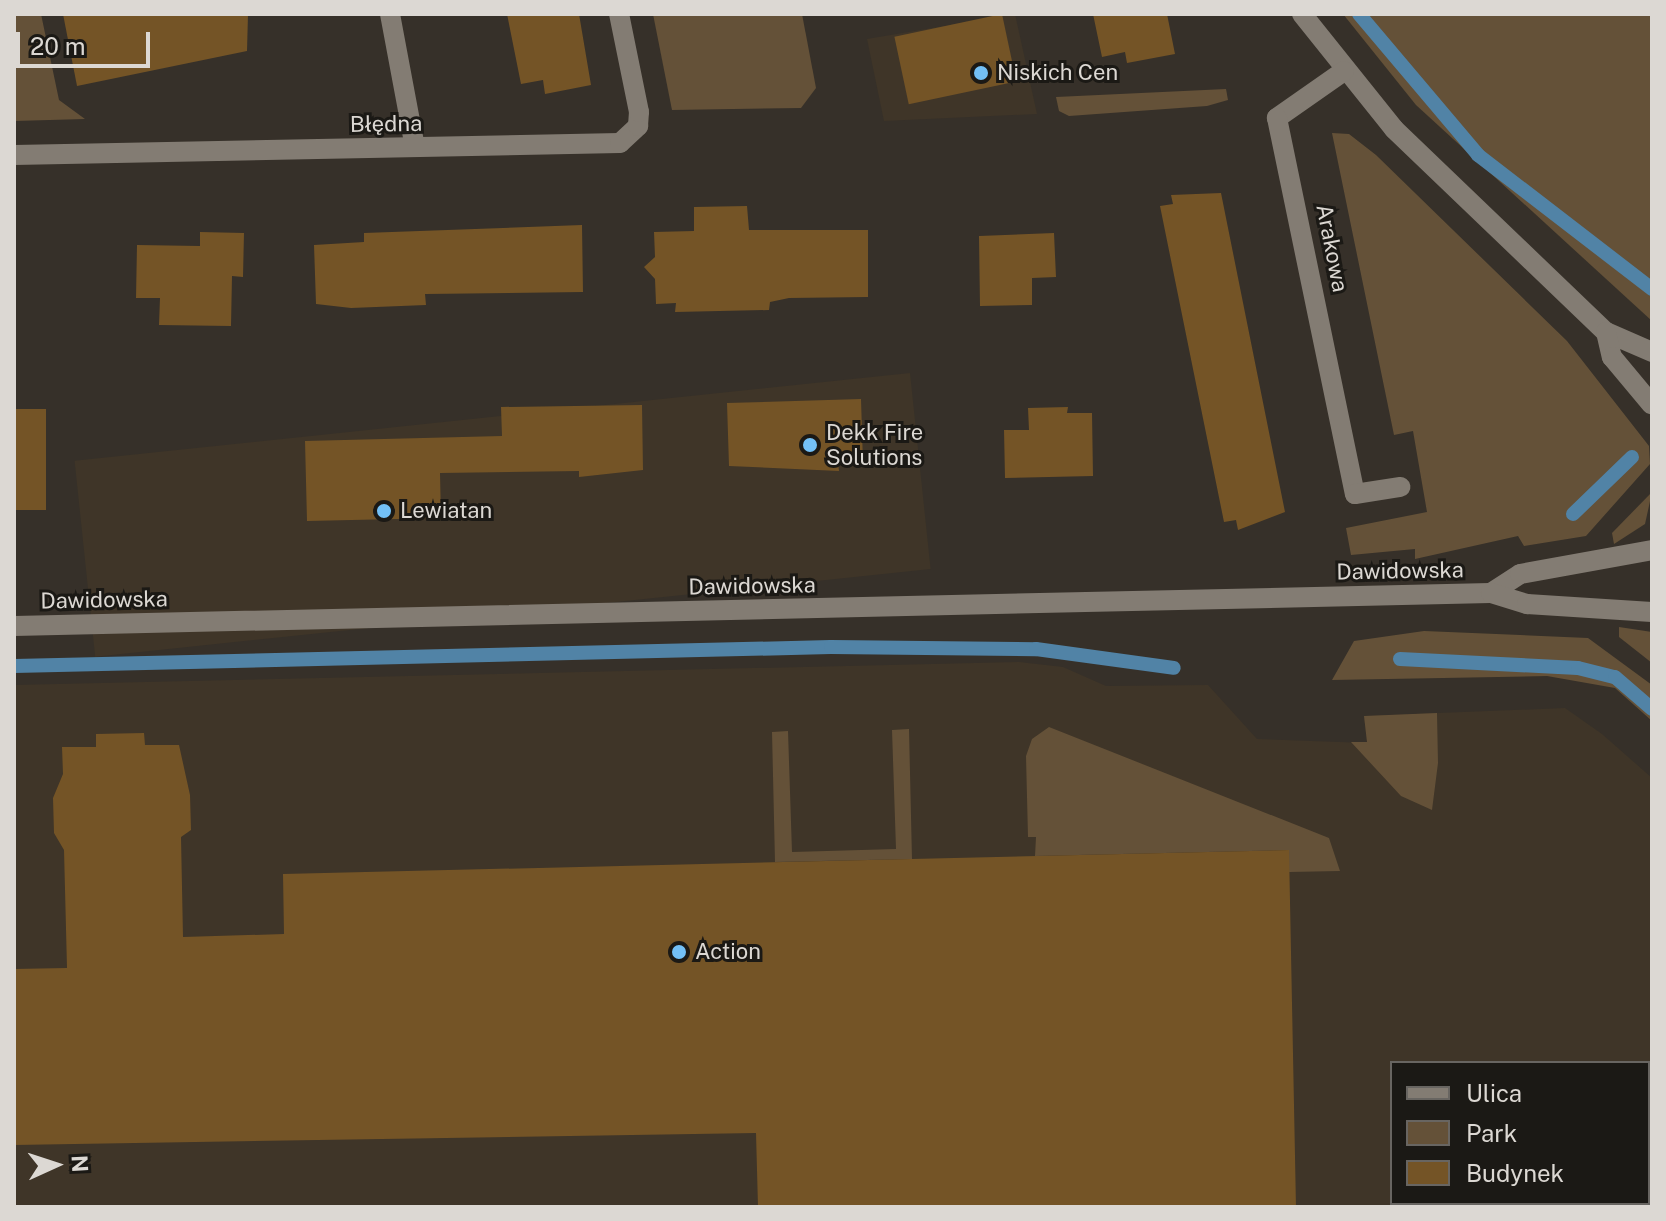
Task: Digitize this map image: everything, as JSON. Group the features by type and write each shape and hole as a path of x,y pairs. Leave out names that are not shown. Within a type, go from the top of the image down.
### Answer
{"street":[{"path":"390,14 415,147"},
{"name":"Błędna","path":"14,155 415,147 630,138 639,112 619,14"},
{"path":"1302,14 1344,71 1606,332 1652,352"},
{"name":"Arakowa","path":"1344,71 1277,118 1355,494 1400,487"},
{"path":"1606,332 1612,357 1652,405"},
{"name":"Dawidowska","path":"1491,593 1520,574 1652,550"},
{"name":"Dawidowska","path":"14,626 1491,593 1527,604 1652,612"}],"shaded area":[{"path":"1015,14 1037,114 884,121 867,39"},
{"path":"910,373 931,569 95,657 75,461"},
{"name":"Action","path":"1019,662 1063,667 1106,686 1208,685 1257,739 1367,743 1364,716 1565,708 1602,734 1652,778 1652,1207 14,1207 14,685"}],"green space":[{"path":"14,14 41,14 59,100 85,119 14,121"},
{"path":"653,14 802,14 816,88 801,108 672,110"},
{"path":"1343,14 1652,14 1652,321 1416,105"},
{"path":"1226,89 1228,100 1207,106 1069,116 1059,111 1056,97"},
{"path":"1332,133 1349,134 1376,155 1567,341 1649,446 1650,464 1586,536 1524,546 1518,536 1415,559 1415,549 1351,555 1346,528 1427,512 1413,431 1394,435"},
{"path":"1652,492 1645,524 1614,544 1612,533"},
{"path":"1619,627 1652,632 1652,663 1619,637"},
{"path":"1424,631 1588,638 1652,685 1652,721 1615,688 1547,676 1332,680 1354,641"},
{"path":"1437,713 1438,763 1432,810 1401,796 1351,742 1367,742 1364,716"},
{"path":"1049,727 1329,838 1340,871 1289,872 1288,850 1035,856 1036,837 1028,837 1026,756 1032,739"},
{"path":"909,729 912,859 775,862 772,732 788,731 792,852 896,849 892,730"}],"building":[{"path":"63,14 248,14 247,51 77,86"},
{"path":"507,14 579,14 591,85 545,94 543,80 521,84"},
{"path":"1002,14 1016,81 909,104 894,37"},
{"path":"1093,14 1167,14 1175,54 1127,63 1125,52 1102,57"},
{"path":"1221,193 1285,512 1238,530 1236,520 1224,522 1160,206 1173,204 1171,195"},
{"path":"747,206 749,230 868,230 868,297 789,298 770,302 769,310 675,312 676,303 656,304 655,279 644,267 655,257 654,232 694,231 694,207"},
{"path":"582,225 583,292 425,294 426,305 351,308 316,304 314,245 364,242 364,233"},
{"path":"200,232 244,233 243,277 232,276 231,326 159,325 160,298 136,298 137,245 200,246"},
{"path":"1054,233 1056,277 1032,278 1032,305 980,306 979,236"},
{"path":"861,399 863,463 838,463 839,471 729,466 727,403"},
{"path":"642,405 643,470 579,477 579,471 440,473 441,518 307,521 305,441 502,436 501,407"},
{"path":"1068,407 1067,413 1092,413 1093,476 1005,478 1004,430 1029,430 1028,408"},
{"path":"14,409 46,409 46,510 14,510"},
{"name":"Action","path":"144,733 145,745 179,745 190,795 191,830 181,837 183,937 284,934 283,874 1289,850 1296,1207 758,1207 756,1133 14,1145 14,969 67,968 64,850 54,833 53,798 63,774 62,747 96,747 96,734"}],"waterway":[{"path":"1359,14 1478,155 1652,289"},
{"path":"1573,514 1632,457"},
{"path":"14,666 831,647 1036,649 1174,668"},
{"path":"1400,659 1578,668 1615,677 1652,709"}],"place":[{"name":"Niskich Cen","path":"981,73"},
{"name":"Dekk Fire Solutions","path":"810,445"},
{"name":"Lewiatan","path":"384,511"},
{"name":"Action","path":"679,952"}]}
